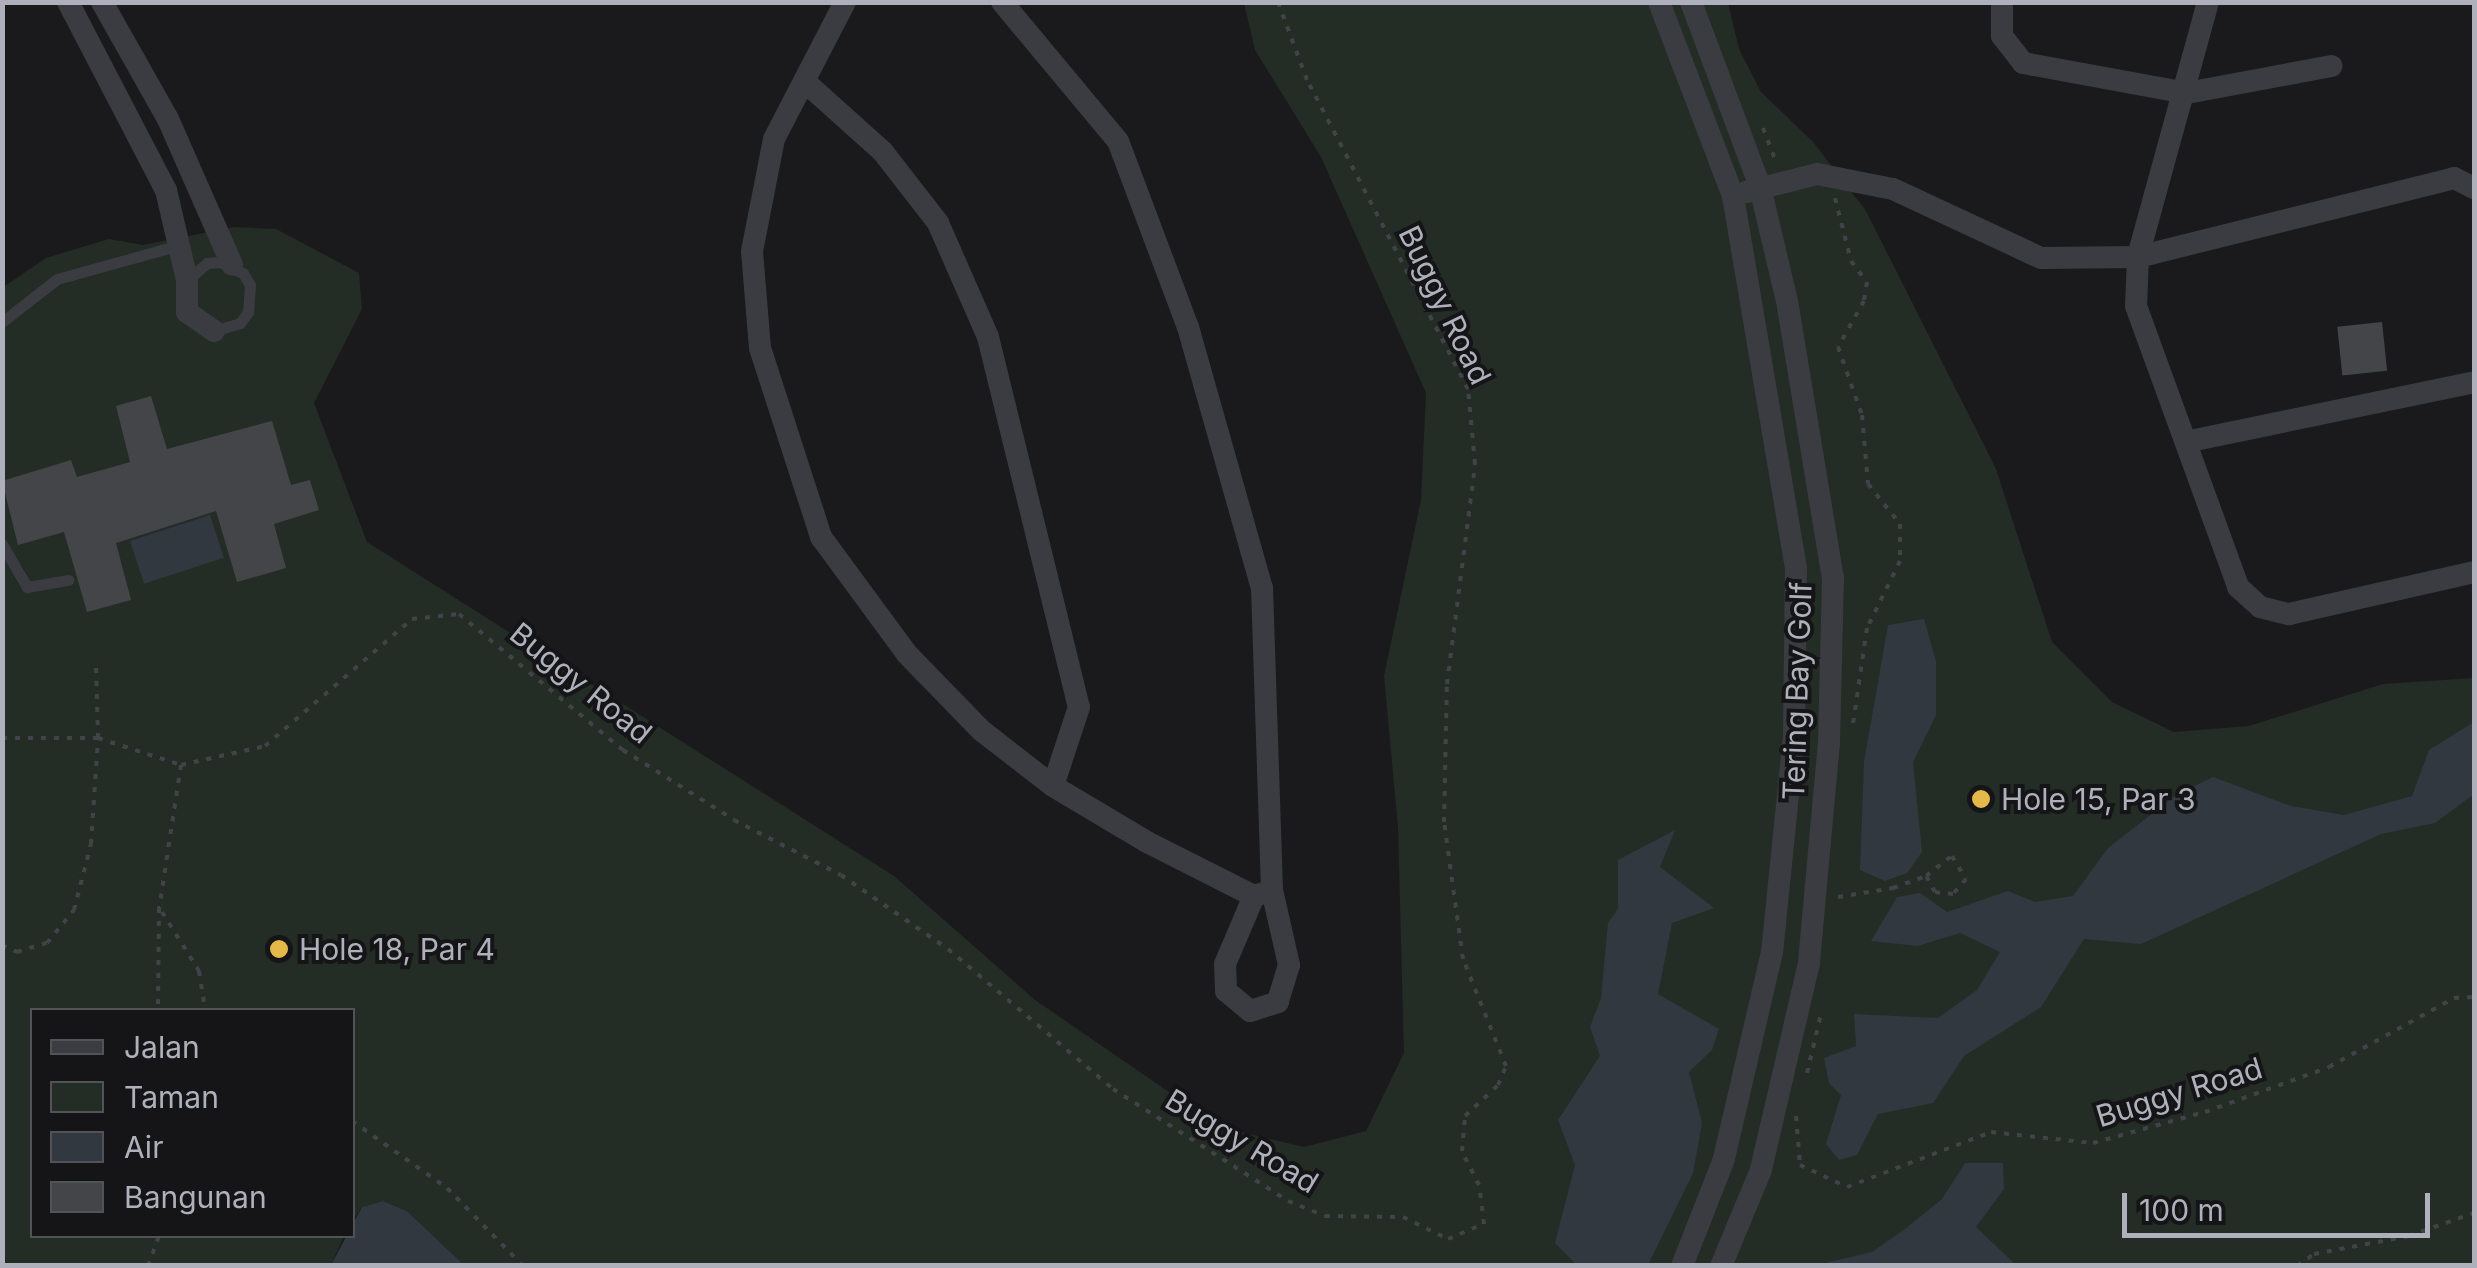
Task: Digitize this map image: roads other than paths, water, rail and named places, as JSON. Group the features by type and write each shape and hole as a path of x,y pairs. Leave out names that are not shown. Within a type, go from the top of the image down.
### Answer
{"street":[{"path":"68,2 93,42 166,190 187,280 187,312 214,331"},
{"path":"102,2 168,119 232,265"},
{"path":"845,2 774,140 752,251 760,348 821,537 906,654 982,730 1053,786 1263,893 1262,588 1188,327 1118,141 1002,2"},
{"name":"Tering Bay Golf","path":"1659,2 1733,196 1796,568 1794,736 1772,952 1724,1159 1682,1266"},
{"name":"Tering Bay Golf","path":"1691,2 1760,187 1787,301 1833,578 1830,742 1809,963 1761,1170 1721,1266"},
{"path":"2002,2 2002,36 2023,63 2187,93 2331,66"},
{"path":"2208,2 2187,93 2138,256 2136,306 2190,441 2238,587 2260,608 2289,614 2474,572"},
{"path":"93,42 116,30"},
{"path":"804,81 883,152 938,223 988,337 1078,706 1053,786"},
{"path":"1733,196 1760,187 1827,176 1893,190 2041,258 2138,256 2454,178 2474,188"},
{"path":"2190,441 2474,382"}],"lane":[{"path":"2,322 58,279 180,245"},
{"path":"187,280 207,263 232,265 250,285 248,312 240,322 214,331"},
{"path":"2,544 27,587 68,580"}],"water":[{"path":"210,515 224,558 144,584 130,541"},
{"path":"1924,619 1936,661 1936,715 1913,762 1922,852 1907,873 1885,881 1860,870 1864,762 1888,625"},
{"path":"2474,722 2474,794 2435,823 2381,834 2141,944 2084,939 2041,1007 1964,1056 1933,1103 1878,1114 1857,1155 1839,1160 1826,1144 1841,1095 1829,1083 1824,1058 1856,1046 1854,1014 1938,1018 1977,990 2000,952 1960,933 1918,946 1871,941 1897,897 1920,893 1947,912 2008,891 2035,902 2073,896 2108,848 2176,795 2213,777 2291,806 2344,815 2412,796 2429,750"},
{"path":"1675,830 1660,867 1714,908 1672,923 1658,994 1719,1029 1712,1050 1689,1072 1702,1123 1693,1173 1648,1265 1577,1265 1555,1243 1575,1165 1558,1120 1600,1056 1590,1027 1601,998 1608,923 1618,909 1618,860"},
{"path":"1965,1163 2003,1163 2004,1189 1976,1227 2016,1265 1817,1265 1872,1252 1942,1199"},
{"path":"383,1201 407,1211 464,1265 331,1265 345,1238 355,1238 355,1220 362,1207"}],"place":[{"name":"Hole 15, Par 3","path":"1981,799"},
{"name":"Hole 18, Par 4","path":"279,949"}]}
